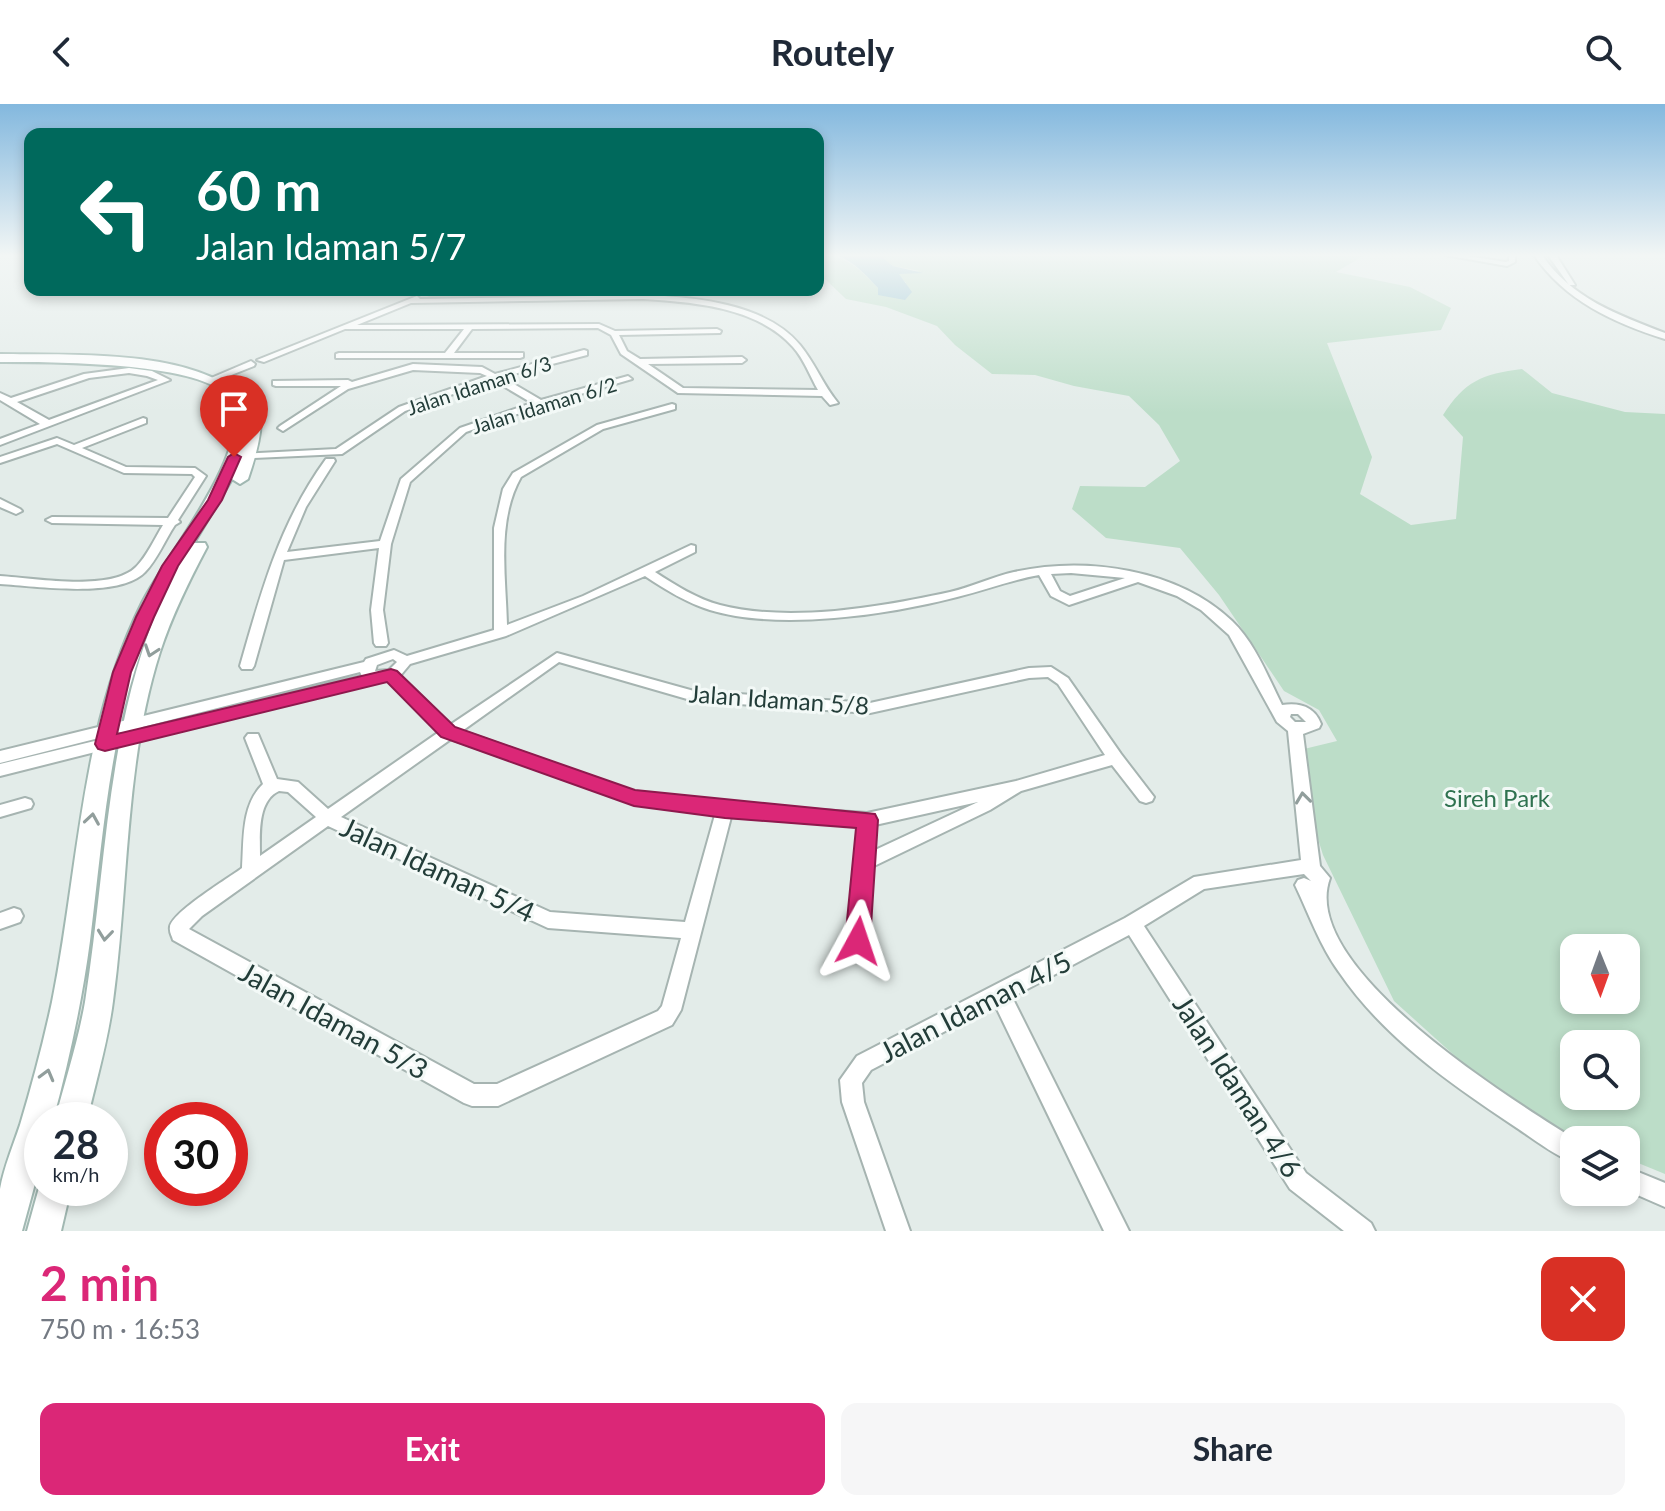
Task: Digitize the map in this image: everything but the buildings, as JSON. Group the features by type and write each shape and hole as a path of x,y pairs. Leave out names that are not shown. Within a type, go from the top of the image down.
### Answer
{"main road":[{"path":"0,355 120,362 215,378 235,397 240,428 240,460 170,566 122,672 118,809 99,1003 75,1102"},
{"path":"5,1231 66,1004 119,734"},
{"path":"44,1231 50,1206"}],"street":[{"path":"215,378 395,308"},
{"path":"714,308 740,313 782,333 802,353 822,393 833,403"},
{"path":"1605,308 1665,334"},
{"path":"1614,308 1665,334"},
{"path":"345,327 594,325 614,333 717,331"},
{"path":"448,355 470,326"},
{"path":"614,333 622,349 681,391 822,393"},
{"name":"Jalan Idaman 6/3","path":"332,456 399,410 497,376 584,353"},
{"path":"339,356 520,355"},
{"path":"638,362 742,360"},
{"path":"283,428 335,391 413,367 476,369 497,376 540,403"},
{"path":"0,442 166,380 134,373 93,373 5,399"},
{"name":"Jalan Idaman 6/2","path":"381,643 377,610 385,544 405,481 463,430 540,403 628,379"},
{"path":"276,383 356,383"},
{"path":"5,399 48,424"},
{"path":"501,633 500,533 507,489 511,482 517,475 600,427 672,407"},
{"path":"74,448 143,421"},
{"path":"0,460 49,442 60,442 124,470 200,473 200,480 174,522 140,570 127,581 108,584 0,580"},
{"path":"240,460 332,456"},
{"path":"247,666 278,557 317,477 332,456"},
{"path":"0,502 16,511"},
{"path":"52,520 174,522"},
{"path":"278,557 385,544"},
{"path":"0,757 119,734 401,668 405,661 469,645 501,633 647,572 691,549"},
{"path":"647,572 717,608 752,614 815,614 927,599 1043,570 1080,568 1136,578 1179,594 1207,609 1229,626 1288,723 1305,878 1330,942 1348,970 1409,1035 1514,1113 1560,1143"},
{"path":"1043,570 1055,593 1069,601 1136,578"},
{"path":"378,673 388,654 399,655 405,661"},
{"name":"Jalan Idaman 5/8","path":"448,732 557,657 694,696 870,708 1029,673 1051,672 1063,681 1115,758 1146,797"},
{"path":"378,673 448,732 634,798 725,810 867,820 1016,787 1115,758"},
{"path":"1263,684 1305,712 1314,724 1309,729 1288,723"},
{"path":"251,871 448,732"},
{"path":"0,770 119,734"},
{"path":"251,871 256,801 272,787 253,738"},
{"name":"Jalan Idaman 5/4","path":"272,787 292,786 327,818 548,920 692,931"},
{"path":"864,863 984,806 1016,787"},
{"path":"0,811 25,804"},
{"path":"692,931 725,810"},
{"path":"858,941 867,820"},
{"name":"Jalan Idaman 5/3","path":"251,871 185,918 179,927 180,934 472,1095 483,1098 498,1095 665,1018 671,1010 692,931"},
{"name":"Jalan Idaman 4/5","path":"898,1231 853,1102 851,1080 864,1063 1132,924 1200,882 1261,874 1305,878"},
{"name":"Jalan Idaman 4/6","path":"1132,924 1298,1181 1363,1231"},
{"path":"1000,994 1117,1231"},
{"path":"1640,1184 1665,1195"}],"green space":[{"name":"Sireh Park","path":"888,308 1450,308 1441,330 1327,343 1372,457 1360,494 1411,525 1456,519 1463,437 1443,415 1459,394 1485,377 1522,369 1552,393 1625,412 1665,414 1665,1174 1640,1164 1640,1126 1560,1126 1560,1130 1517,1112 1394,1001 1323,855 1304,794 1304,749 1337,741 1319,710 1284,691 1219,595 1180,548 1106,538 1072,509 1080,486 1145,487 1180,461 1159,425 1129,396 1035,375 992,374 955,345 937,326"}],"route":[{"path":"234,457 215,500 170,566 145,617 122,672 105,744 391,675 448,732 634,798 725,810 867,820 858,941"}]}
